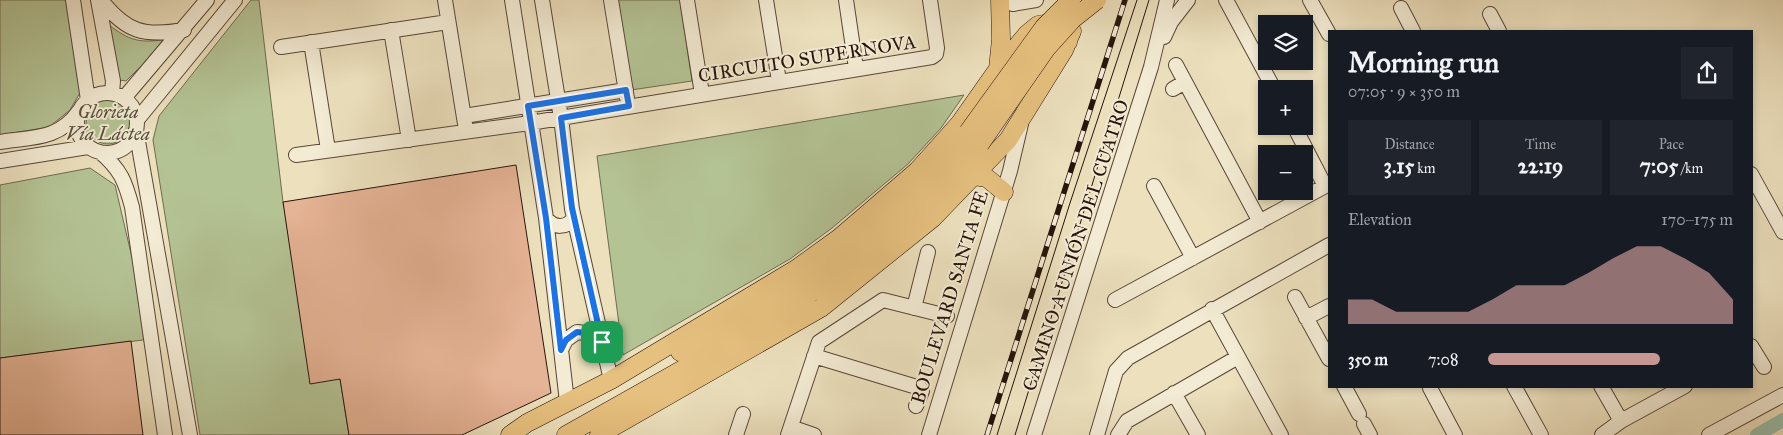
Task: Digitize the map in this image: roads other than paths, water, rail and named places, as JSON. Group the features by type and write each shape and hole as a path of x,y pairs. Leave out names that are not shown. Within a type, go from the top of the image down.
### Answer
{"main road":[{"name":"BOULEVARD SANTA FE","path":"998,69 1001,0"},
{"path":"599,435 821,308 933,218 1008,140 1023,117 1035,94 1068,42 1073,29 1073,14 1069,0"},
{"path":"566,435 786,311 852,264 909,216 955,172 974,138 1044,27 1069,0"},
{"path":"526,435 798,285 883,218 937,168 974,138 1046,49 1073,19 1097,0"},
{"path":"510,435 527,423 611,380 796,269 839,238 917,171 960,123 998,69 1027,34 1038,25 1050,23 1058,25 1066,32 1068,42"},
{"path":"974,176 987,178 1004,192"}],"street":[{"path":"73,0 83,105 77,120 77,130 81,140 121,173 130,200 165,435"},
{"path":"100,0 113,81 118,96"},
{"path":"100,0 114,18 139,32 165,33 184,30"},
{"path":"118,96 184,30 208,0"},
{"path":"0,161 94,150 118,151 127,145 136,125 236,0"},
{"path":"445,0 466,132"},
{"path":"512,0 546,218 567,402"},
{"path":"542,0 561,118 574,218 611,380"},
{"path":"611,0 629,106"},
{"path":"687,0 702,94"},
{"path":"766,0 779,81"},
{"path":"846,0 856,68"},
{"name":"CIRCUITO SUPERNOVA","path":"296,155 530,123 932,57 936,54 937,48 930,0"},
{"path":"1001,0 1013,4 1036,0"},
{"name":"CAMINO A UNIÓN DEL CUATRO","path":"1034,435 1151,67 1167,0"},
{"name":"CAMINO A UNIÓN DEL CUATRO","path":"1151,67 1171,22 1188,0"},
{"path":"1226,0 1269,80"},
{"path":"1310,0 1328,32"},
{"path":"1401,8 1412,30"},
{"path":"1490,14 1498,30"},
{"path":"281,47 448,22"},
{"path":"390,30 409,140"},
{"path":"311,42 328,150"},
{"path":"1176,65 1179,86 1260,222"},
{"name":"BOULEVARD SANTA FE","path":"998,69 994,89 996,110 1008,140 1010,171"},
{"path":"464,116 626,90"},
{"path":"0,142 48,135 62,130 72,121 83,105 104,93 118,96 135,111 190,435"},
{"name":"BOULEVARD SANTA FE","path":"929,435 1004,192 1023,117"},
{"path":"1115,300 1327,185 1299,135"},
{"path":"1753,178 1783,232"},
{"path":"1154,186 1193,258"},
{"path":"546,218 549,222 558,226 568,224 574,218"},
{"path":"1097,435 1116,371 1121,364 1136,353 1212,309 1328,246"},
{"path":"914,308 928,252"},
{"path":"1295,297 1328,357"},
{"path":"814,435 789,431 819,342 879,302 885,301 947,316"},
{"path":"1306,318 1328,307"},
{"path":"1212,309 1282,435"},
{"path":"561,350 566,340 577,332 593,334 602,342"},
{"path":"1753,350 1764,367"},
{"path":"814,356 920,388 922,391 916,406"},
{"path":"1118,435 1127,421 1238,358"},
{"path":"1345,388 1364,425"},
{"path":"1430,388 1455,435"},
{"path":"1515,388 1541,435"},
{"path":"1603,388 1621,422"},
{"path":"1602,435 1621,422 1681,388"},
{"path":"1174,393 1198,435"},
{"path":"1709,435 1783,395"},
{"path":"736,435 743,414"}],"waterway":[{"path":"1757,435 1783,420"}],"tram line":[{"path":"997,435 1070,203 1137,0"},
{"path":"1015,435 1149,0"}],"railway":[{"path":"987,435 1125,0"}],"park label":[{"name":"Glorieta Vía Láctea","path":"108,122"}]}
